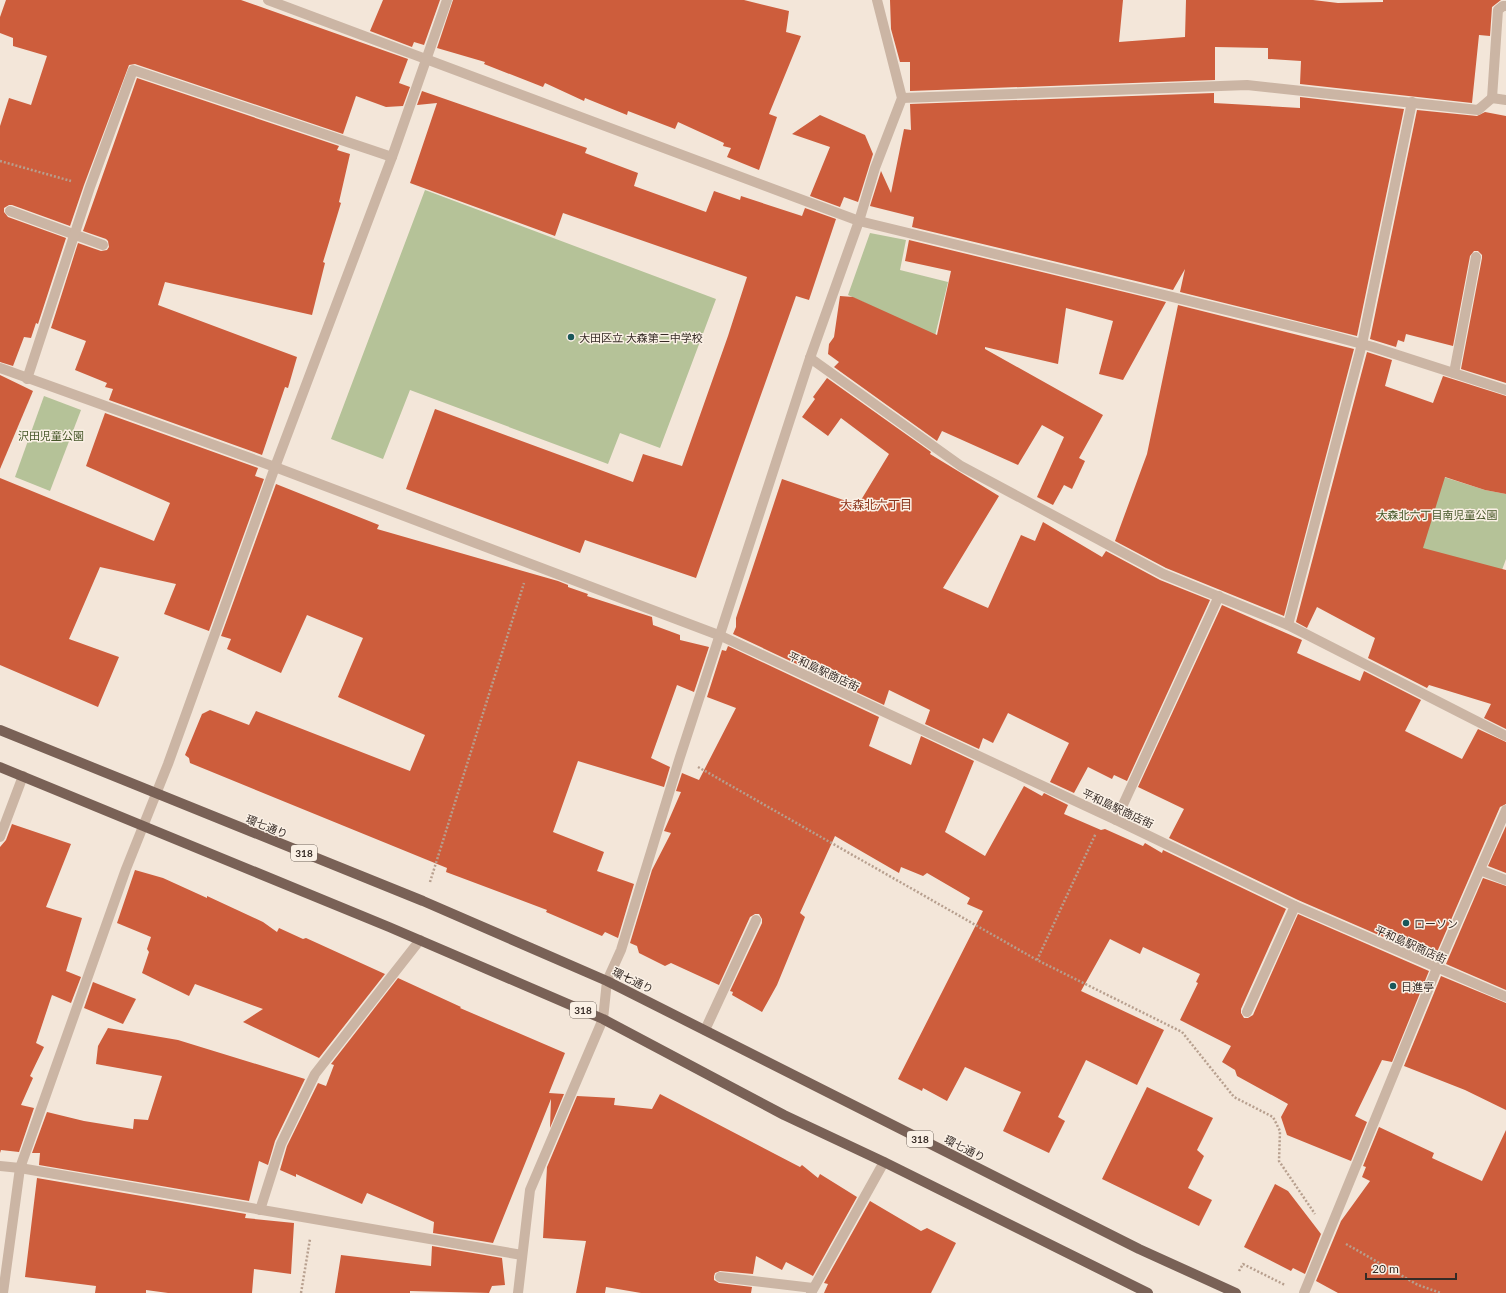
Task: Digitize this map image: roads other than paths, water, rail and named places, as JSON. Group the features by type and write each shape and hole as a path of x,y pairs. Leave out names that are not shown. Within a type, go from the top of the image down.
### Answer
{"main road":[{"name":"環七通り","path":"0,730 423,901 606,981 1139,1249 1236,1293"},
{"name":"318","path":"0,767 420,940 603,1019 784,1114 1148,1293"}],"street":[{"path":"268,0 859,221 1362,344 1506,390"},
{"path":"3,1293 20,1168 143,826 275,467 428,60 447,0"},
{"path":"518,1293 530,1190 603,1019 606,981 621,950 680,757 721,636 810,358 859,221 875,168 902,98 877,0"},
{"path":"902,98 1247,85 1478,110 1492,98 1498,10 1503,6 1506,6"},
{"path":"27,379 90,187 133,70 392,157"},
{"path":"1492,98 1506,100"},
{"path":"1288,625 1362,344 1412,102"},
{"path":"10,211 103,245"},
{"path":"1454,373 1476,257"},
{"path":"810,358 962,466 1163,574 1288,625 1506,736"},
{"name":"平和島駅商店街","path":"0,368 27,379 275,467 721,636 1116,820 1294,906 1506,997"},
{"path":"1116,820 1219,596"},
{"path":"0,837 23,776"},
{"path":"1304,1293 1437,968 1506,810"},
{"path":"1480,870 1506,880"},
{"path":"1247,1012 1294,906"},
{"path":"705,1030 756,920"},
{"path":"260,1210 281,1144 315,1074 420,940"},
{"path":"720,1277 812,1290 884,1162"},
{"path":"0,1166 20,1168 522,1255"}],"place":[{"name":"大田区立 大森第二中学校","path":"571,337"},
{"name":"ローソン","path":"1406,923"},
{"name":"日進亭","path":"1393,986"}],"district":[{"name":"大森北六丁目","path":"876,504"}],"park label":[{"name":"沢田児童公園","path":"51,435"},
{"name":"大森北六丁目南児童公園","path":"1437,514"}]}
